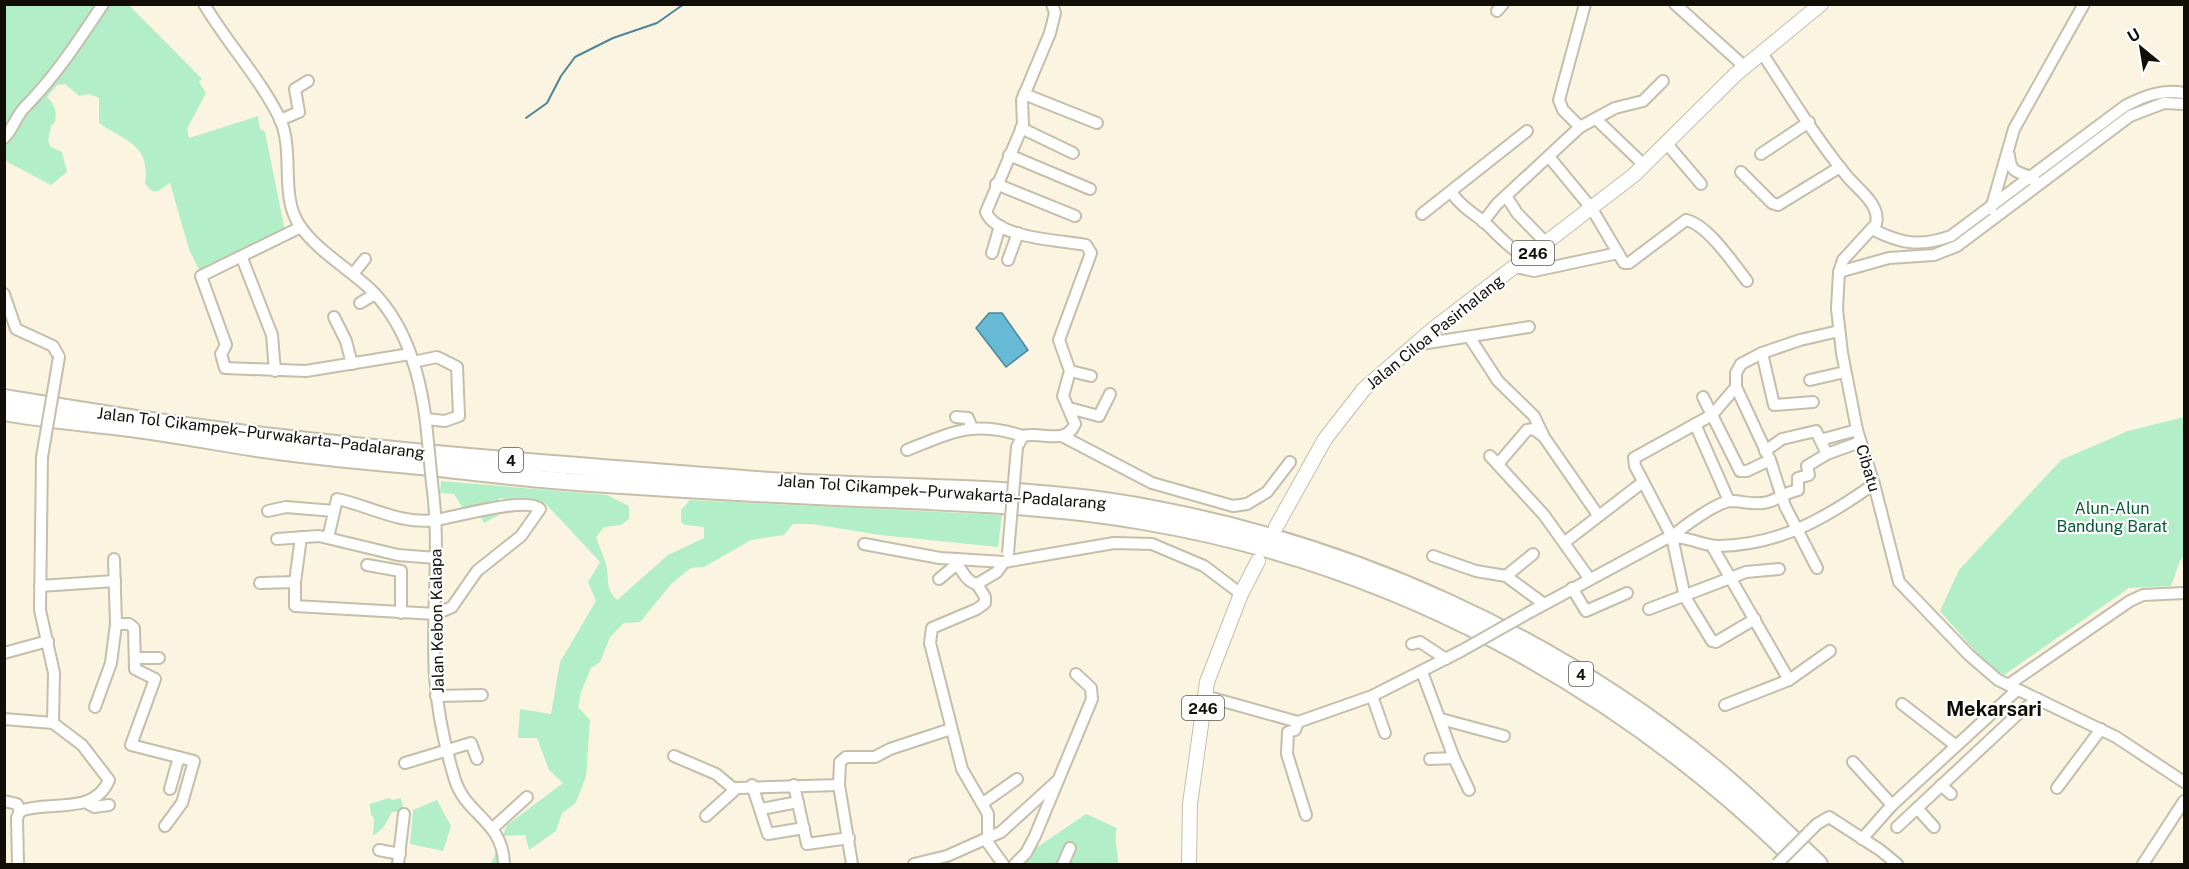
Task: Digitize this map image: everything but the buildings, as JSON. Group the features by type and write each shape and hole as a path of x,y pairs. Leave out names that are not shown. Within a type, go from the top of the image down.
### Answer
{"highway":[{"name":"Jalan Tol Cikampek–Purwakarta–Padalarang","path":"4,398 281,438 408,452 759,480 1076,499 1146,507 1235,528 1369,569 1454,604 1558,659 1649,718 1713,767 1819,864"},
{"name":"Jalan Tol Cikampek–Purwakarta–Padalarang","path":"4,412 52,420 136,429 281,452 582,483 979,503 1078,512 1146,521 1229,539 1338,571 1446,616 1552,670 1623,716 1715,787 1800,864"},
{"path":"1715,787 1782,864"}],"main road":[{"name":"Jalan Ciloa Pasirhalang","path":"1276,527 1311,462 1339,420 1364,389 1415,345 1592,209 1667,144 1698,110 1745,67 1821,4"},
{"name":"246","path":"1189,864 1190,804 1204,696 1241,594 1258,561"}],"street":[{"path":"4,138 24,108 32,103 65,60 103,4"},
{"path":"204,4 280,120 286,144 293,210 301,227 242,258 201,276 226,345 221,354 224,366 227,369 306,371 352,364 437,357 457,367 459,416 445,421 426,419"},
{"path":"907,450 959,430 996,427 1023,436 1062,436 1072,431 1075,424 1063,396 1070,371 1061,350 1060,335 1090,251 1086,245 1018,233 1000,226 989,218 986,212 1023,122 1021,105 1050,33 1054,13 1052,4"},
{"path":"1580,127 1563,110 1559,100 1585,4"},
{"path":"1675,4 1745,67"},
{"path":"1991,209 2014,129 2084,4"},
{"path":"1762,53 1840,167 1872,204 1878,218 1872,229 1892,240 1932,249 2036,182 2130,116 2164,103 2184,104"},
{"path":"280,120 299,112 295,89 308,81"},
{"path":"1483,222 1506,196 1550,158 1580,127 1615,108 1643,101 1663,81"},
{"path":"1839,272 1889,258 1957,246 1972,237 2125,106 2143,97 2162,92 2184,93"},
{"path":"1024,94 1097,123"},
{"path":"1596,119 1644,165"},
{"path":"1761,154 1809,122"},
{"path":"1021,128 1073,153"},
{"path":"1422,214 1527,131"},
{"path":"1667,144 1701,184"},
{"path":"2008,148 2010,165 2016,172 2036,182"},
{"path":"1009,155 1090,189"},
{"path":"1550,158 1592,209 1624,263 1629,262 1675,225 1690,220 1722,248 1747,281"},
{"path":"1740,172 1772,203 1778,205 1840,167"},
{"path":"996,184 1074,216"},
{"path":"1450,192 1462,206 1483,222 1521,263 1534,271 1618,253"},
{"path":"1506,196 1517,213 1546,243"},
{"path":"992,253 1000,226"},
{"name":"Jalan Kebon Kalapa","path":"301,227 375,294 391,314 412,358 420,384 426,419 435,520 436,696 459,788 493,828 502,846 504,864"},
{"name":"Cibatu","path":"1872,229 1853,247 1839,272 1837,309 1845,372 1857,430 1874,484 1899,582 1969,655 2013,688 2102,729 2184,782"},
{"path":"1008,260 1018,233"},
{"path":"1889,258 1892,240"},
{"path":"242,258 272,335 275,371"},
{"path":"353,274 365,258"},
{"path":"4,294 16,329 53,346 59,357 42,457 40,610 54,673 53,723"},
{"path":"360,303 375,294"},
{"path":"334,317 346,341 352,364"},
{"path":"1415,345 1528,327"},
{"path":"1817,568 1797,531 1736,387 1736,373 1741,364 1762,353 1839,331"},
{"path":"1470,338 1498,381 1534,416 1544,437 1598,515"},
{"path":"1762,353 1773,405 1813,402"},
{"path":"1070,371 1091,376"},
{"path":"1810,380 1845,372"},
{"path":"1736,387 1712,415 1634,458 1643,482 1672,537 1685,597 1714,642 1755,619"},
{"path":"1069,408 1099,416 1110,394"},
{"path":"1703,397 1743,473 1767,456 1782,439 1814,431 1827,454"},
{"path":"956,417 968,418 972,428"},
{"path":"1695,424 1729,501"},
{"path":"1544,437 1534,429 1527,430 1494,460 1565,542 1589,578"},
{"path":"1820,440 1857,430"},
{"path":"957,561 971,583 977,584 997,572 1006,558 1017,447 1023,436"},
{"path":"1062,436 1152,483 1233,506 1247,504 1267,492 1290,462"},
{"path":"1204,696 1298,722 1372,696 1461,651 1589,578 1672,537 1688,524 1729,501 1749,504 1769,502 1799,488 1798,478 1809,476 1807,467 1827,454 1860,442"},
{"path":"1565,542 1643,482"},
{"path":"1672,537 1712,546 1745,545 1797,531 1824,518 1874,484"},
{"path":"301,537 294,582 293,603 297,607 436,614 452,607 477,571 521,536 540,509 531,506 511,507 464,512 435,520 401,519 338,499 334,501 328,538"},
{"path":"268,511 293,507 334,511"},
{"path":"277,539 328,538 398,555 436,558"},
{"path":"864,544 957,561 1006,558 1114,543 1152,544 1204,566 1241,594"},
{"path":"1712,546 1789,680"},
{"path":"1506,576 1533,554"},
{"path":"1433,556 1476,571 1506,576 1544,604"},
{"path":"95,707 111,663 116,624 114,559"},
{"path":"939,579 957,561"},
{"path":"367,565 401,571 401,613"},
{"path":"1649,609 1754,570 1779,569"},
{"path":"40,586 115,581"},
{"path":"260,583 294,582"},
{"path":"977,584 985,597 985,603 930,630 932,655 962,769 983,803 990,827 987,838 1003,864"},
{"path":"1572,588 1586,611 1627,593"},
{"path":"1862,839 1893,805 2013,688 2130,601 2143,595 2184,593"},
{"path":"116,624 129,624 134,628 137,672 155,679 130,745 192,760 195,764 182,803 165,826"},
{"path":"4,652 48,641"},
{"path":"1412,644 1420,642 1446,659"},
{"path":"1725,705 1789,680 1830,651"},
{"path":"136,658 159,658"},
{"path":"1422,672 1454,758 1469,790"},
{"path":"1015,864 1026,853 1035,836 1093,694 1091,688 1076,674"},
{"path":"436,696 482,695"},
{"path":"1372,696 1385,733"},
{"path":"1897,827 2020,712 2038,699"},
{"path":"1902,704 1955,745"},
{"path":"4,719 53,723 82,745 108,777 109,782 101,793 85,802 20,811"},
{"path":"1441,719 1504,735"},
{"path":"1298,722 1295,730 1288,732 1287,754 1306,815"},
{"path":"852,864 838,766 846,757 875,757 890,749 951,729"},
{"path":"2057,788 2102,729"},
{"path":"405,763 472,743 477,759"},
{"path":"674,756 717,774 734,789"},
{"path":"170,789 179,757"},
{"path":"1430,759 1454,758"},
{"path":"1853,762 1893,805"},
{"path":"983,803 1017,779"},
{"path":"914,864 941,861 1000,832 1056,782"},
{"path":"706,816 734,789 752,785 839,785"},
{"path":"752,785 768,834 804,828"},
{"path":"795,785 807,844 849,838"},
{"path":"1941,785 1951,794"},
{"path":"493,828 526,797"},
{"path":"4,801 16,804 20,811"},
{"path":"2143,864 2184,801"},
{"path":"85,802 94,807 109,805"},
{"path":"761,809 798,802"},
{"path":"1917,808 1934,827"},
{"path":"18,864 17,818 20,811"},
{"path":"379,850 399,859 404,814"},
{"path":"1778,864 1817,824 1829,817 1880,850 1897,864"},
{"path":"1063,864 1070,848"}],"green space":[{"path":"5,5 129,5 202,79 199,82 206,93 187,129 189,138 258,116 260,129 265,132 285,231 233,257 199,270 189,249 170,183 158,191 152,191 145,184 146,171 140,152 128,141 99,123 99,98 90,94 79,96 65,84 57,85 47,97 55,108 56,115 48,141 51,147 62,152 67,172 51,185 9,163 5,159"},
{"name":"Alun-Alun Bandung Barat","path":"2184,417 2184,558 2180,560 2171,586 2129,588 2004,675 1983,660 1940,611 1959,570 2061,460 2128,431"},
{"path":"441,481 607,495 629,506 629,519 621,525 604,527 596,537 606,565 610,589 617,600 668,555 704,538 704,527 685,525 681,522 681,510 690,500 1002,515 998,547 880,535 812,524 793,524 784,535 751,540 704,567 691,568 672,583 640,622 624,623 610,637 600,662 591,668 581,692 578,707 590,720 586,777 575,804 562,813 556,831 529,850 525,835 503,836 503,864 491,864 507,825 563,783 549,770 537,738 518,738 520,709 551,714 560,662 596,601 588,582 600,562 545,503 499,498 499,515 484,523 475,507 464,510 454,494 440,493"},
{"path":"389,798 392,800 401,798 404,811 392,812 383,828 373,836 374,818 371,815 370,804"},
{"path":"437,800 451,826 443,851 410,844 413,810"},
{"path":"1086,814 1117,828 1118,864 1021,864 1036,848"}],"water":[{"path":"989,313 1002,313 1028,350 1006,367 976,328"}],"waterway":[{"path":"526,118 547,103 561,76 575,57 613,38 657,23 684,4"}],"district":[{"name":"Mekarsari","path":"1994,709"}]}
